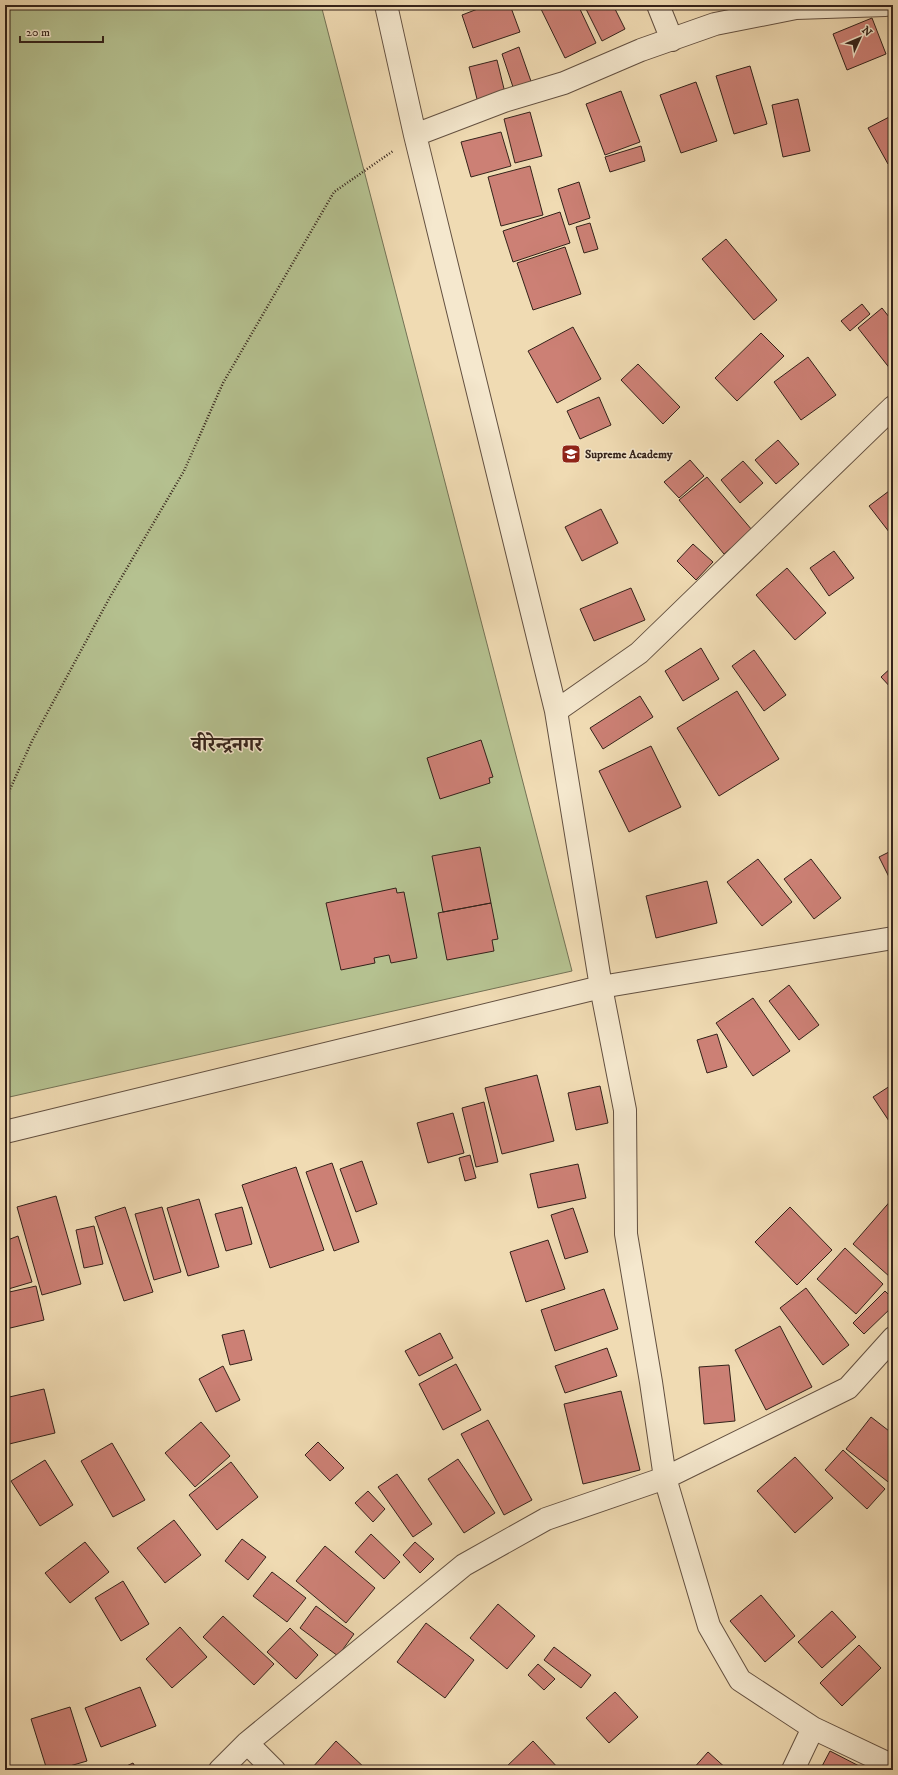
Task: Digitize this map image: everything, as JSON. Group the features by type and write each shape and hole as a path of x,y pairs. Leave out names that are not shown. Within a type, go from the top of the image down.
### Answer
{"street":[{"path":"386,5 415,135 556,711 601,987 625,1110 626,1234 651,1382 665,1478 709,1626 740,1680 813,1728 893,1766"},
{"path":"658,5 672,40"},
{"path":"415,135 504,101 564,83 641,50 715,24 796,8 885,5 893,21"},
{"path":"556,711 639,653 893,407"},
{"path":"5,1132 601,987 893,938"},
{"path":"220,1770 247,1743 464,1565 546,1519 665,1478 848,1388 893,1338"},
{"path":"793,1770 813,1728"},
{"path":"247,1743 274,1770"}],"path":[{"path":"5,800 32,741 103,611 184,471 223,383 334,192 415,135"}],"green space":[{"path":"5,5 321,5 572,971 5,1098"}],"building":[{"path":"461,5 476,5 463,10"},
{"path":"488,5 510,5 520,32 473,48 462,15"},
{"path":"543,5 578,5 596,43 565,58 540,7"},
{"path":"584,5 613,5 625,29 602,41"},
{"path":"872,18 886,54 847,70 833,34"},
{"path":"519,47 533,87 515,93 502,54"},
{"path":"497,60 506,97 478,103 469,67"},
{"path":"750,66 767,124 734,134 716,76"},
{"path":"696,82 717,141 681,153 660,95"},
{"path":"621,91 640,142 605,155 586,104"},
{"path":"798,99 810,151 783,157 772,105"},
{"path":"530,112 542,156 515,163 504,119"},
{"path":"893,115 893,161 888,164 868,128"},
{"path":"501,132 511,166 471,177 461,142"},
{"path":"641,146 645,161 610,172 605,157"},
{"path":"530,166 543,215 501,226 488,177"},
{"path":"579,182 590,218 569,225 558,189"},
{"path":"560,212 570,243 513,262 503,231"},
{"path":"590,223 598,249 584,253 576,227"},
{"path":"726,239 777,300 754,320 702,259"},
{"path":"565,247 581,294 533,310 517,263"},
{"path":"862,304 870,314 850,331 841,321"},
{"path":"882,308 893,322 893,368 891,370 858,328"},
{"path":"573,327 601,379 557,403 528,351"},
{"path":"761,333 784,356 737,401 715,378"},
{"path":"808,357 836,395 801,420 774,382"},
{"path":"638,364 680,407 663,424 621,380"},
{"path":"599,397 611,425 580,439 567,411"},
{"path":"778,440 799,464 776,484 755,460"},
{"path":"690,460 704,476 679,498 664,482"},
{"path":"743,461 763,483 740,503 721,480"},
{"path":"707,477 752,530 724,554 679,500"},
{"path":"893,488 893,537 869,506"},
{"path":"601,509 618,543 582,561 565,527"},
{"path":"693,544 713,562 696,580 677,561"},
{"path":"834,551 854,578 829,596 810,568"},
{"path":"787,568 826,613 795,640 756,595"},
{"path":"631,588 645,620 594,641 580,609"},
{"path":"701,648 719,679 683,701 665,671"},
{"path":"754,650 786,695 764,711 732,666"},
{"path":"893,666 893,690 881,677"},
{"path":"737,691 779,759 719,796 677,728"},
{"path":"640,696 653,717 603,749 590,728"},
{"path":"481,740 493,777 489,778 490,783 440,799 427,758"},
{"path":"651,746 681,807 629,832 599,771"},
{"path":"480,847 491,903 443,912 432,856"},
{"path":"893,850 893,885 879,857"},
{"path":"758,859 792,902 762,926 727,882"},
{"path":"811,859 841,898 814,919 784,879"},
{"path":"707,881 717,923 656,938 646,896"},
{"path":"396,888 397,893 404,892 417,958 391,963 389,955 374,958 375,963 341,970 326,903"},
{"path":"491,903 498,939 492,940 494,951 447,960 438,913"},
{"path":"789,985 819,1025 799,1040 769,1001"},
{"path":"753,998 790,1051 753,1076 716,1023"},
{"path":"717,1034 727,1067 707,1073 697,1040"},
{"path":"537,1075 554,1141 502,1154 485,1088"},
{"path":"893,1084 893,1127 873,1097"},
{"path":"600,1086 608,1123 576,1130 568,1093"},
{"path":"484,1102 498,1162 476,1167 462,1108"},
{"path":"453,1113 464,1153 428,1163 417,1123"},
{"path":"470,1155 476,1178 465,1181 459,1158"},
{"path":"362,1161 377,1204 356,1212 340,1169"},
{"path":"332,1163 359,1242 334,1251 306,1172"},
{"path":"578,1164 586,1198 538,1208 530,1174"},
{"path":"296,1167 324,1250 270,1268 242,1185"},
{"path":"56,1196 81,1284 42,1295 17,1207"},
{"path":"893,1198 893,1274 890,1277 853,1244"},
{"path":"199,1199 219,1267 188,1276 167,1208"},
{"path":"125,1207 153,1292 124,1301 95,1217"},
{"path":"162,1207 181,1272 154,1280 135,1214"},
{"path":"242,1207 252,1244 226,1251 215,1214"},
{"path":"790,1207 832,1250 797,1285 755,1242"},
{"path":"573,1208 588,1252 565,1259 551,1215"},
{"path":"94,1226 103,1264 84,1268 76,1230"},
{"path":"18,1236 32,1282 5,1290 5,1241"},
{"path":"548,1240 565,1289 526,1302 510,1252"},
{"path":"845,1248 883,1284 856,1314 817,1279"},
{"path":"36,1286 44,1320 6,1329 5,1293"},
{"path":"806,1288 849,1345 823,1365 780,1308"},
{"path":"604,1289 618,1329 555,1351 541,1310"},
{"path":"885,1291 893,1299 893,1306 864,1334 853,1323"},
{"path":"780,1326 812,1387 766,1410 735,1350"},
{"path":"244,1330 252,1360 230,1365 222,1335"},
{"path":"440,1333 453,1358 419,1376 405,1351"},
{"path":"607,1348 617,1376 565,1393 555,1366"},
{"path":"456,1364 481,1410 443,1430 419,1384"},
{"path":"729,1365 735,1421 704,1424 699,1367"},
{"path":"223,1366 240,1400 216,1412 199,1379"},
{"path":"44,1389 55,1433 5,1445 5,1398"},
{"path":"621,1391 640,1470 583,1484 564,1404"},
{"path":"871,1417 893,1434 892,1485 846,1449"},
{"path":"488,1420 532,1500 504,1515 461,1434"},
{"path":"201,1422 230,1456 195,1487 165,1453"},
{"path":"318,1442 344,1468 330,1481 305,1455"},
{"path":"112,1443 145,1500 113,1517 81,1461"},
{"path":"843,1450 885,1489 867,1509 825,1470"},
{"path":"795,1457 833,1498 795,1533 757,1491"},
{"path":"458,1459 495,1513 464,1533 428,1479"},
{"path":"45,1460 73,1505 40,1526 11,1481"},
{"path":"231,1462 258,1497 217,1530 189,1495"},
{"path":"397,1474 432,1524 413,1537 378,1487"},
{"path":"368,1491 385,1509 373,1522 355,1503"},
{"path":"174,1520 201,1555 165,1583 137,1548"},
{"path":"371,1534 400,1562 384,1579 355,1552"},
{"path":"242,1539 266,1557 248,1580 225,1561"},
{"path":"85,1542 109,1572 70,1603 45,1573"},
{"path":"415,1542 434,1559 420,1573 403,1555"},
{"path":"325,1546 375,1588 346,1623 296,1581"},
{"path":"272,1572 306,1598 287,1622 253,1596"},
{"path":"123,1581 149,1624 121,1641 95,1598"},
{"path":"761,1595 795,1636 765,1662 730,1621"},
{"path":"498,1604 535,1636 507,1669 470,1638"},
{"path":"316,1606 354,1634 338,1656 300,1628"},
{"path":"832,1611 856,1637 822,1668 798,1642"},
{"path":"223,1616 274,1664 254,1685 203,1637"},
{"path":"426,1623 474,1660 445,1698 397,1662"},
{"path":"180,1627 207,1657 172,1688 146,1659"},
{"path":"290,1628 318,1655 296,1679 267,1652"},
{"path":"859,1645 881,1668 842,1706 820,1683"},
{"path":"554,1647 591,1675 581,1688 544,1660"},
{"path":"538,1664 555,1679 544,1690 528,1675"},
{"path":"140,1687 156,1726 101,1747 85,1708"},
{"path":"615,1692 638,1717 609,1743 586,1718"},
{"path":"70,1707 87,1761 56,1770 47,1770 31,1719"},
{"path":"336,1741 367,1770 314,1770 312,1768"},
{"path":"533,1741 560,1770 503,1770"},
{"path":"830,1751 863,1768 862,1770 820,1770"},
{"path":"708,1752 728,1770 692,1770"},
{"path":"133,1763 137,1770 118,1770"}],"place":[{"name":"Supreme Academy","path":"571,454"}],"district":[{"name":"वीरेन्द्रनगर","path":"227,744"}]}
